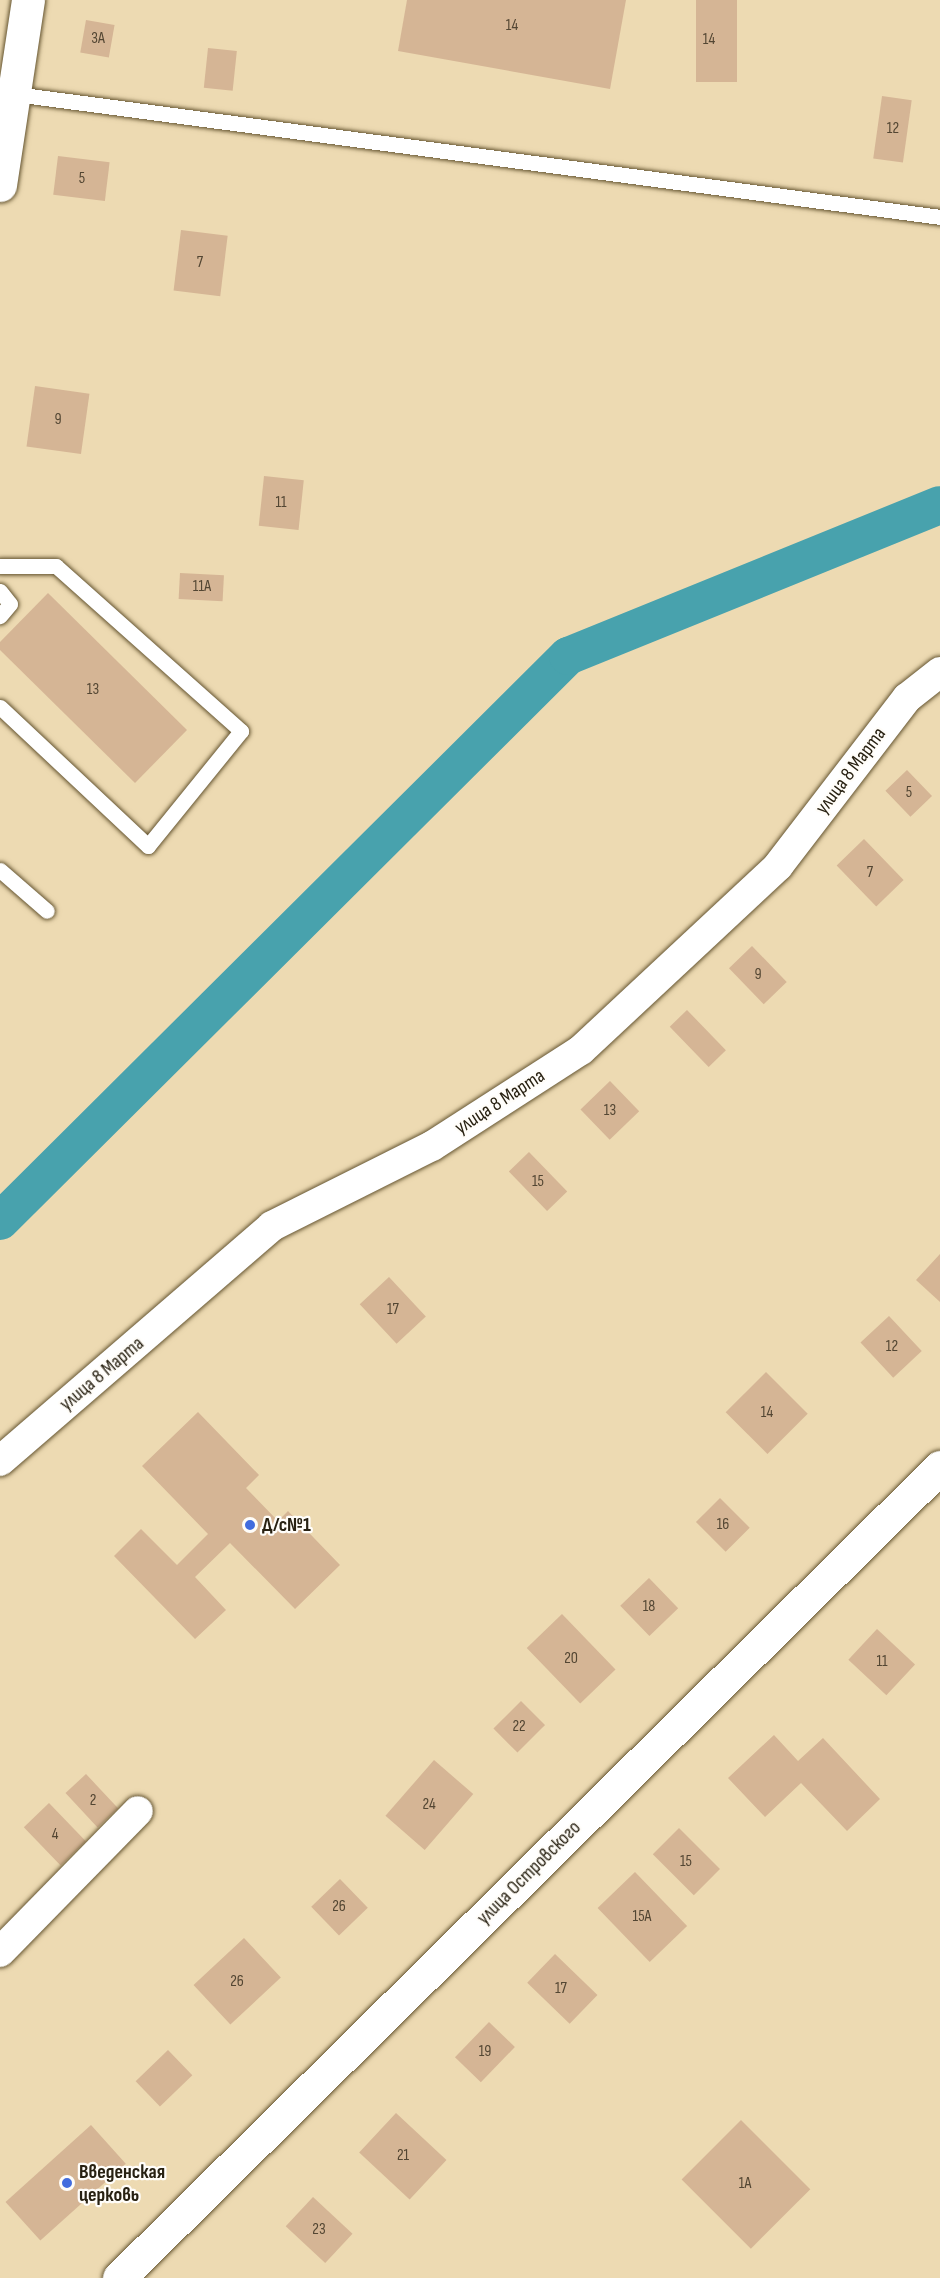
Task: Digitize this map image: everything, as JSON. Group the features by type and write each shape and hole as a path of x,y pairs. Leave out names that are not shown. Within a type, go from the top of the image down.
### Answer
{"street":[{"path":"0,184 28,0"},
{"name":"улица 8 Марта","path":"0,1461 272,1226 432,1146 580,1050 778,866 907,698 940,672"},
{"name":"улица Островского","path":"119,2278 940,1467"},
{"path":"0,1952 138,1811"}],"lane":[{"path":"15,94 940,217"},
{"path":"0,566 56,566 240,731 148,846 0,706"},
{"path":"0,591 10,604 0,616"},
{"path":"0,870 47,911"}],"building":[{"path":"407,0 626,0 610,89 398,51"},
{"path":"696,0 737,0 737,82 696,82"},
{"path":"86,20 115,25 109,58 80,52"},
{"path":"208,48 237,51 233,91 204,88"},
{"path":"882,96 912,100 903,163 873,158"},
{"path":"58,156 110,162 105,201 53,195"},
{"path":"181,230 228,236 220,296 174,291"},
{"path":"35,386 89,394 81,454 27,446"},
{"path":"264,476 304,480 299,530 259,526"},
{"path":"180,573 224,575 223,601 179,599"},
{"path":"48,593 187,730 135,783 0,650 0,642"},
{"path":"907,770 932,796 910,817 885,791"},
{"path":"864,839 904,880 876,906 837,865"},
{"path":"752,946 787,982 764,1004 729,968"},
{"path":"687,1010 726,1050 709,1067 670,1027"},
{"path":"610,1081 639,1111 610,1140 581,1109"},
{"path":"529,1152 567,1192 547,1211 509,1171"},
{"path":"940,1254 940,1302 916,1280"},
{"path":"389,1277 426,1316 397,1344 360,1304"},
{"path":"889,1316 922,1351 893,1378 860,1343"},
{"path":"766,1372 808,1414 767,1454 726,1412"},
{"name":"Д/с№1","path":"198,1412 259,1475 246,1488 278,1521 288,1511 340,1565 295,1609 230,1543 195,1577 226,1610 195,1639 114,1556 141,1529 177,1565 208,1534 142,1466"},
{"path":"720,1498 750,1528 726,1552 696,1522"},
{"path":"649,1578 678,1608 649,1636 620,1606"},
{"path":"562,1614 615,1669 580,1703 527,1648"},
{"path":"877,1629 915,1664 886,1695 848,1660"},
{"path":"521,1701 545,1725 517,1753 493,1729"},
{"path":"774,1735 798,1761 823,1738 880,1799 847,1831 801,1783 765,1817 728,1778"},
{"path":"434,1760 473,1794 425,1850 385,1816"},
{"path":"86,1774 118,1808 98,1827 66,1793"},
{"path":"49,1803 86,1841 61,1865 24,1827"},
{"path":"679,1828 720,1869 694,1895 653,1854"},
{"path":"635,1872 687,1926 650,1962 598,1908"},
{"path":"340,1879 368,1908 339,1936 311,1907"},
{"path":"244,1938 281,1977 230,2025 194,1985"},
{"path":"555,1954 597,1995 570,2024 527,1983"},
{"path":"489,2022 515,2047 481,2082 455,2057"},
{"path":"168,2050 192,2075 160,2106 136,2081"},
{"path":"396,2113 446,2160 410,2200 359,2152"},
{"path":"741,2120 810,2189 751,2249 682,2179"},
{"name":"Введенская церковь","path":"91,2125 126,2164 40,2241 6,2202"},
{"path":"313,2197 352,2234 325,2263 286,2226"}],"waterway":[{"path":"0,1221 568,656 940,505"}],"place":[{"name":"Д/с№1","path":"250,1525"},
{"name":"Введенская церковь","path":"67,2183"}]}
